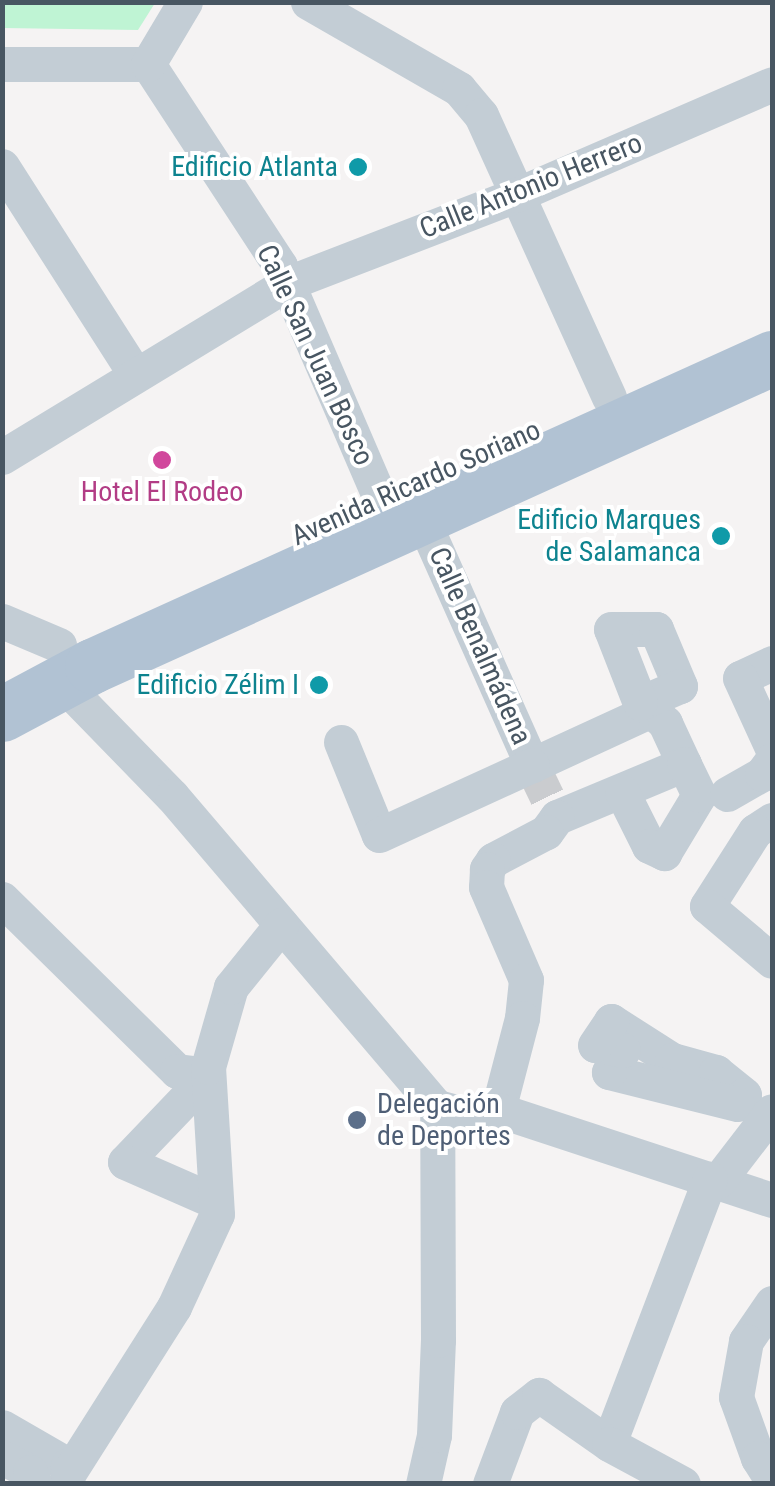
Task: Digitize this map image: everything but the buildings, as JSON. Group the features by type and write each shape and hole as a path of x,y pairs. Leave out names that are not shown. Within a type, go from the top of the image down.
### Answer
{"main road":[{"name":"Avenida Ricardo Soriano","path":"400,507 610,397 772,320"},
{"name":"Avenida Ricardo Soriano","path":"60,663 400,507 772,358"},
{"path":"2,676 60,663"},
{"path":"2,714 60,663"}],"street":[{"path":"2,64 148,64 185,2"},
{"path":"308,2 459,89 482,115 610,397"},
{"name":"Calle San Juan Bosco","path":"148,64 288,283 400,507"},
{"name":"Calle Antonio Herrero","path":"2,457 288,283 516,195 772,84"},
{"path":"2,166 135,374"},
{"name":"Calle Benalmádena","path":"400,507 532,765 645,713 660,718 699,795 664,853 649,846 622,792"},
{"path":"2,621 60,663 437,1107 463,1114 498,1110 772,1200"},
{"path":"772,663 740,678 772,748"},
{"path":"342,742 379,835 532,765"},
{"path":"727,794 762,774 772,760"},
{"path":"498,1110 522,1018 526,980 486,887 486,869 494,860 546,832 557,817 684,764"},
{"path":"772,820 756,832 707,906 772,961"},
{"path":"2,898 177,1071 208,1071"},
{"path":"51,1480 174,1307 216,1208 208,1071 231,988 281,926"},
{"path":"208,1071 125,1162 216,1208"},
{"path":"423,1484 434,1435 438,1340 437,1107"},
{"path":"614,1430 714,1180 772,1111"},
{"path":"765,1469 736,1398 746,1340 772,1303"},
{"path":"490,1484 518,1412 539,1396 609,1444 683,1484"},
{"path":"2,1426 68,1465 51,1480"},
{"path":"2,1457 51,1480"}],"green space":[{"path":"3,2 155,3 138,30 3,28"}],"tunnel":[{"path":"532,765 557,817"}],"place":[{"name":"Edificio Atlanta","path":"358,167"},
{"name":"Hotel El Rodeo","path":"162,460"},
{"name":"Edificio Marques de Salamanca","path":"721,536"},
{"name":"Edificio Zélim I","path":"319,685"},
{"name":"Delegación de Deportes","path":"357,1120"}]}
